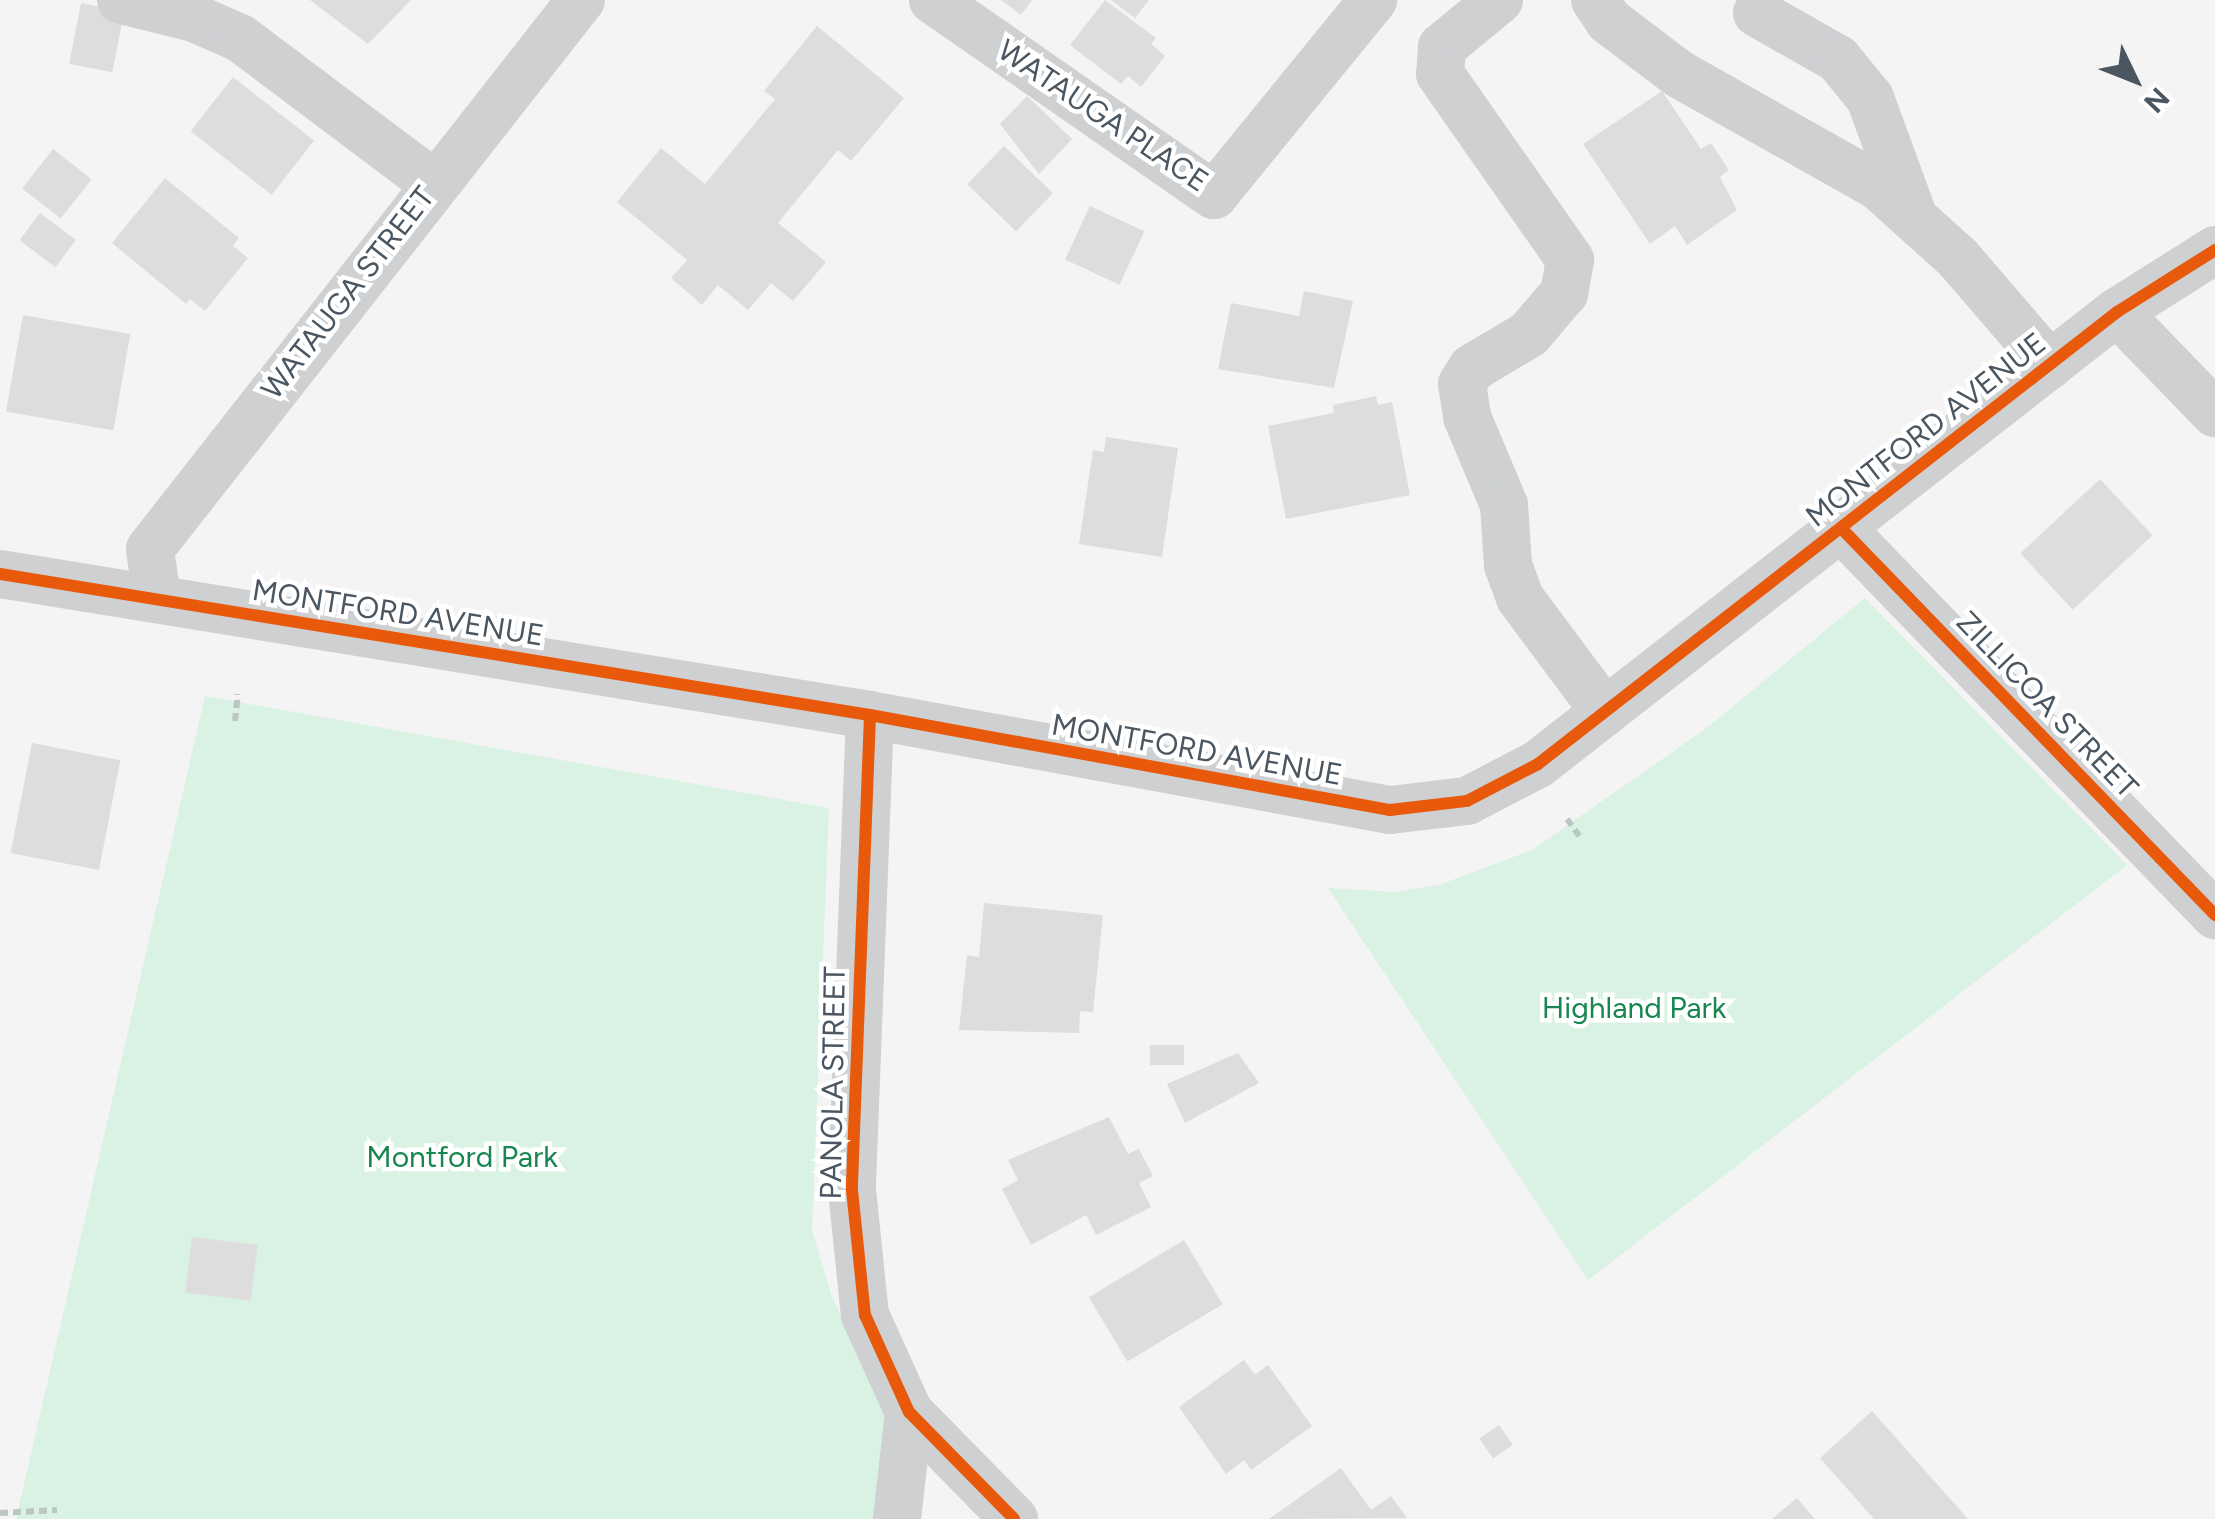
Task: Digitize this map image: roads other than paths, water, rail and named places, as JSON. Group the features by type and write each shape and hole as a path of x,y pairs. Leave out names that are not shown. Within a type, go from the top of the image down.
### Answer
{"street":[{"path":"121,0 194,18 240,38 433,183"},
{"name":"WATAUGA STREET","path":"157,599 150,549 433,183 582,0"},
{"name":"WATAUGA PLACE","path":"933,0 1214,195 1373,0"},
{"path":"1498,0 1442,47 1440,74 1570,260 1564,293 1529,334 1472,368 1462,384 1467,417 1504,505 1508,565 1520,598 1604,712"},
{"path":"1595,0 1609,21 1679,74 1878,186 1958,258 2050,365"},
{"path":"1757,13 1838,59 1870,98 1914,218"},
{"name":"MONTFORD AVENUE","path":"0,574 870,715 1390,810 1467,801 1538,764 2117,312 2215,250"},
{"path":"2117,312 2215,413"},
{"name":"ZILLICOA STREET","path":"1842,528 2215,915"},
{"name":"PANOLA STREET","path":"870,715 852,1190 866,1315 909,1412 1014,1519"},
{"path":"897,1519 909,1412"}],"park label":[{"name":"Highland Park","path":"1634,1008"},
{"name":"Montford Park","path":"462,1157"}]}
